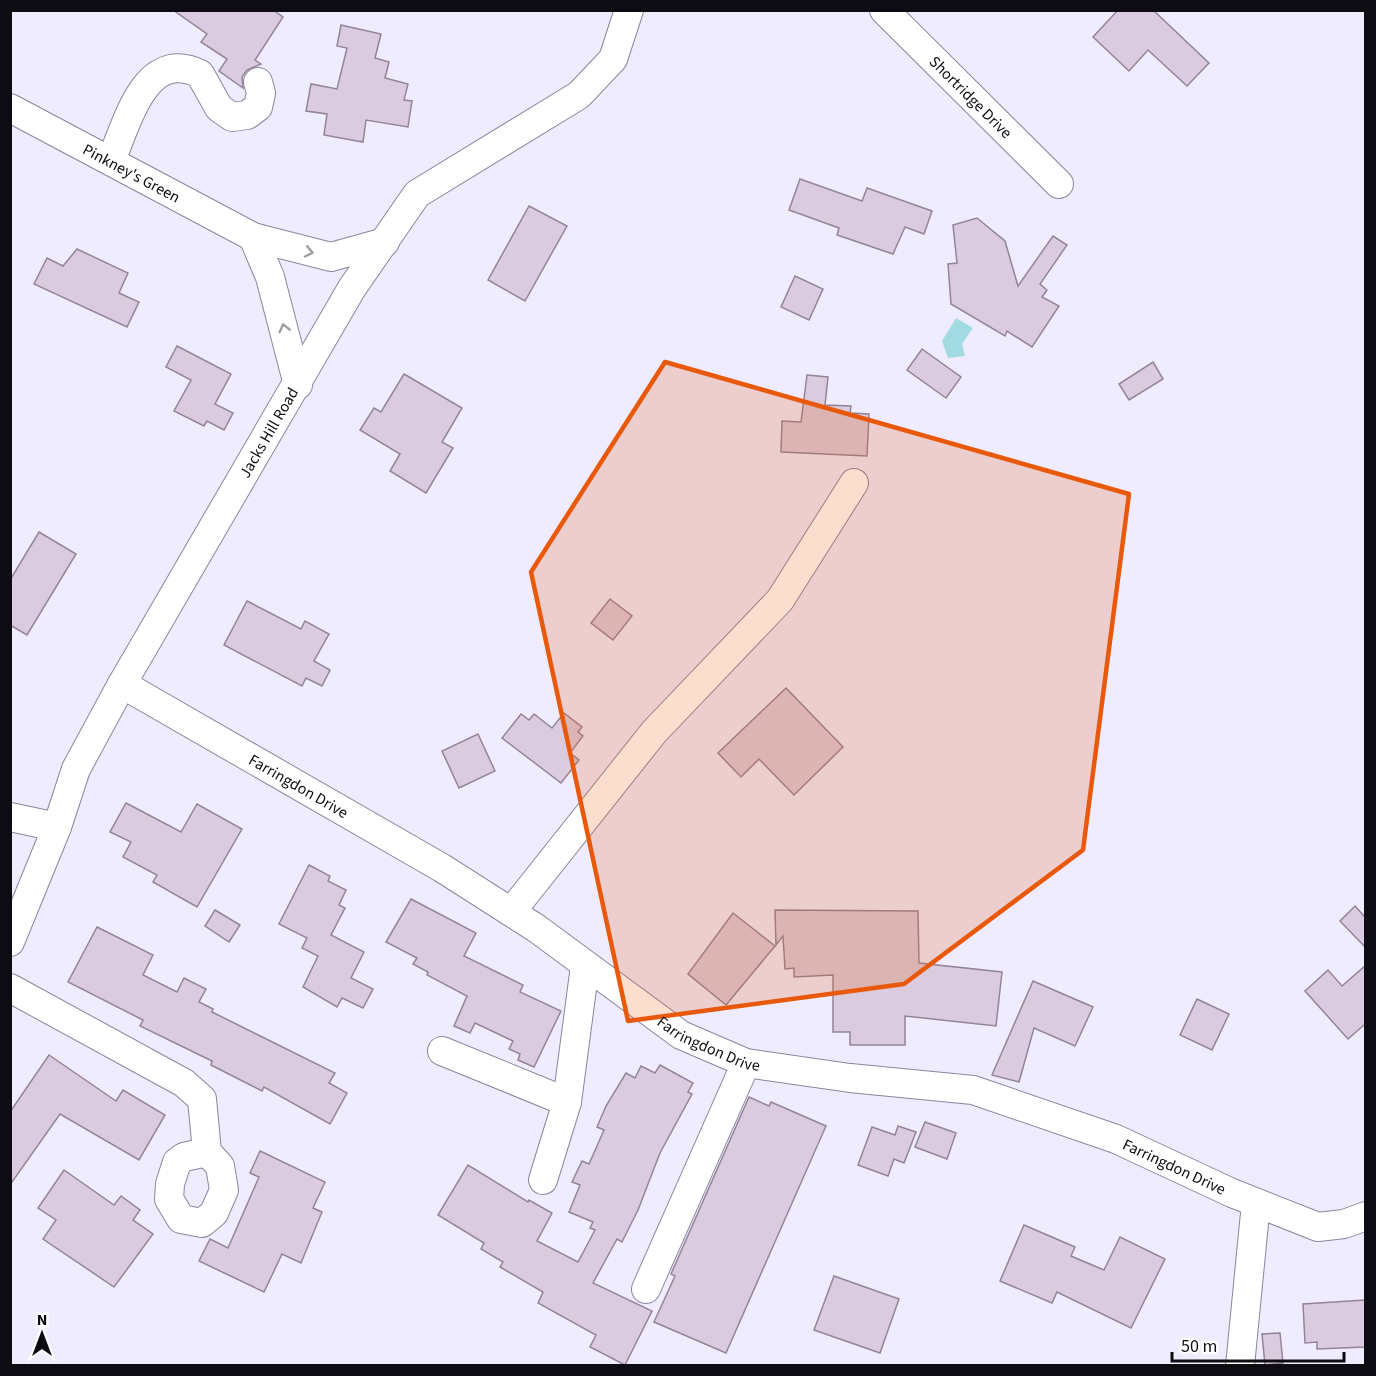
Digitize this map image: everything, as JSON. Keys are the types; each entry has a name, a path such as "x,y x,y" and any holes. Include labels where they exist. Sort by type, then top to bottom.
{"street":[{"name":"Jacks Hill Road","path":"10,942 57,827 76,769 122,684 298,385 352,288 417,194 579,95 613,59 629,10"},
{"name":"Shortridge Drive","path":"886,11 1059,184"},
{"path":"111,160 142,91 154,75 176,67 200,74 219,108 232,117 247,115 258,107 261,93 258,82"},
{"name":"Pinkney's Green","path":"10,108 253,237 331,257 385,242"},
{"path":"253,237 270,277 298,385"},
{"path":"511,912 654,732 780,600 854,483"},
{"name":"Farringdon Drive","path":"122,684 442,868 511,912 681,1035 746,1063 850,1078 973,1090 1116,1139 1256,1203 1318,1227 1344,1224 1365,1216"},
{"path":"10,818 57,827"},
{"path":"543,1180 567,1102 585,966"},
{"path":"10,988 184,1083 202,1099 207,1152"},
{"path":"442,1051 567,1102"},
{"path":"646,1289 746,1063"},
{"path":"1240,1365 1256,1203"}],"highlighted area":[{"path":"665,362 1129,494 1083,850 904,984 628,1021 531,572"}],"shaded area":[{"path":"956,318 973,328 962,344 965,356 948,358 942,341"}],"building":[{"path":"173,10 273,10 283,17 255,60 261,64 247,70 242,77 243,88 219,71 227,59 201,42 207,34"},
{"path":"1118,10 1153,10 1209,63 1187,86 1148,50 1129,71 1093,37"},
{"path":"341,25 381,34 375,58 389,62 385,78 408,84 404,100 412,101 408,127 366,120 363,142 324,135 327,114 306,111 311,84 337,89 347,48 337,46"},
{"path":"800,179 862,201 867,188 932,211 924,234 905,227 893,254 837,235 839,228 789,210"},
{"path":"529,206 567,226 525,301 488,280"},
{"path":"977,218 1005,241 1018,286 1053,236 1067,245 1040,284 1047,290 1042,297 1059,306 1032,347 1007,331 1005,336 951,304 948,264 957,263 953,225"},
{"path":"77,249 128,273 119,293 139,302 127,327 34,284 47,258 63,266"},
{"path":"795,276 823,289 809,320 781,307"},
{"path":"177,346 231,374 215,404 233,413 224,430 207,421 204,426 174,411 191,380 166,367"},
{"path":"922,349 961,377 946,398 907,370"},
{"path":"1153,362 1163,379 1129,400 1119,384"},
{"path":"404,374 462,408 442,442 453,448 426,493 390,471 400,454 360,430 374,408 381,412"},
{"path":"807,375 828,377 825,405 851,406 850,413 869,414 867,456 781,452 782,421 801,422"},
{"path":"39,532 76,554 27,635 10,625 10,580"},
{"path":"610,599 632,616 613,640 591,623"},
{"path":"247,601 301,629 305,621 329,634 314,661 330,670 322,686 306,678 302,686 224,645"},
{"path":"786,688 843,747 794,795 759,759 741,777 718,753"},
{"path":"564,713 582,727 578,732 583,736 570,753 579,760 561,783 502,738 521,714 529,720 534,714 552,728"},
{"path":"478,734 495,771 459,788 442,751"},
{"path":"126,803 181,832 197,804 242,829 197,907 153,882 157,875 123,857 131,842 110,832"},
{"path":"309,865 330,876 328,881 346,890 339,905 345,908 331,935 364,952 351,978 373,989 363,1008 342,998 337,1007 303,987 318,956 302,948 307,938 279,924"},
{"path":"411,899 476,933 464,956 523,985 520,992 561,1011 534,1067 518,1060 520,1054 509,1049 513,1041 475,1023 470,1033 454,1026 467,996 427,975 428,972 413,964 417,958 386,942"},
{"path":"1355,906 1365,917 1365,947 1340,921"},
{"path":"215,910 240,925 229,942 205,926"},
{"path":"775,910 918,911 919,963 1002,972 996,1026 905,1016 905,1045 850,1045 850,1032 833,1032 833,975 794,977 794,968 785,969 783,936 776,945"},
{"path":"733,913 775,946 726,1005 688,974"},
{"path":"97,927 153,955 143,975 177,992 184,978 206,989 199,1002 213,1009 212,1012 335,1073 329,1083 347,1093 330,1124 264,1087 262,1091 211,1065 212,1061 140,1026 143,1020 68,982"},
{"path":"1365,966 1365,1024 1348,1039 1305,991 1328,970 1342,986"},
{"path":"1033,981 1093,1007 1075,1046 1034,1028 1019,1082 992,1075"},
{"path":"1197,999 1229,1014 1212,1050 1180,1035"},
{"path":"49,1055 116,1101 123,1090 165,1115 139,1160 60,1114 10,1185 10,1112"},
{"path":"660,1065 693,1083 688,1092 692,1094 660,1153 638,1210 622,1242 617,1239 593,1283 652,1311 625,1365 590,1347 596,1335 538,1303 543,1292 500,1267 503,1262 481,1249 484,1243 438,1215 468,1165 528,1202 529,1200 552,1213 537,1241 578,1262 595,1230 590,1228 593,1222 569,1212 580,1185 572,1182 582,1161 589,1164 604,1130 597,1127 606,1106 626,1073 635,1078 641,1066 655,1073"},
{"path":"749,1097 769,1106 771,1102 826,1126 726,1353 654,1322 675,1276 671,1274"},
{"path":"925,1122 956,1133 947,1159 915,1147"},
{"path":"898,1126 916,1132 904,1163 894,1159 888,1176 858,1165 872,1127 895,1135"},
{"path":"260,1151 325,1182 313,1208 322,1212 301,1263 282,1254 264,1292 199,1261 210,1239 228,1248 259,1177 250,1173"},
{"path":"64,1170 114,1205 121,1196 140,1210 133,1220 153,1234 114,1287 43,1239 56,1220 38,1208"},
{"path":"1024,1225 1075,1247 1071,1256 1104,1270 1120,1237 1165,1259 1131,1328 1057,1292 1052,1303 1000,1281"},
{"path":"834,1276 899,1299 880,1353 814,1330"},
{"path":"1365,1300 1365,1347 1317,1349 1317,1342 1305,1343 1303,1304"},
{"path":"1280,1333 1283,1363 1265,1365 1262,1334"}]}
